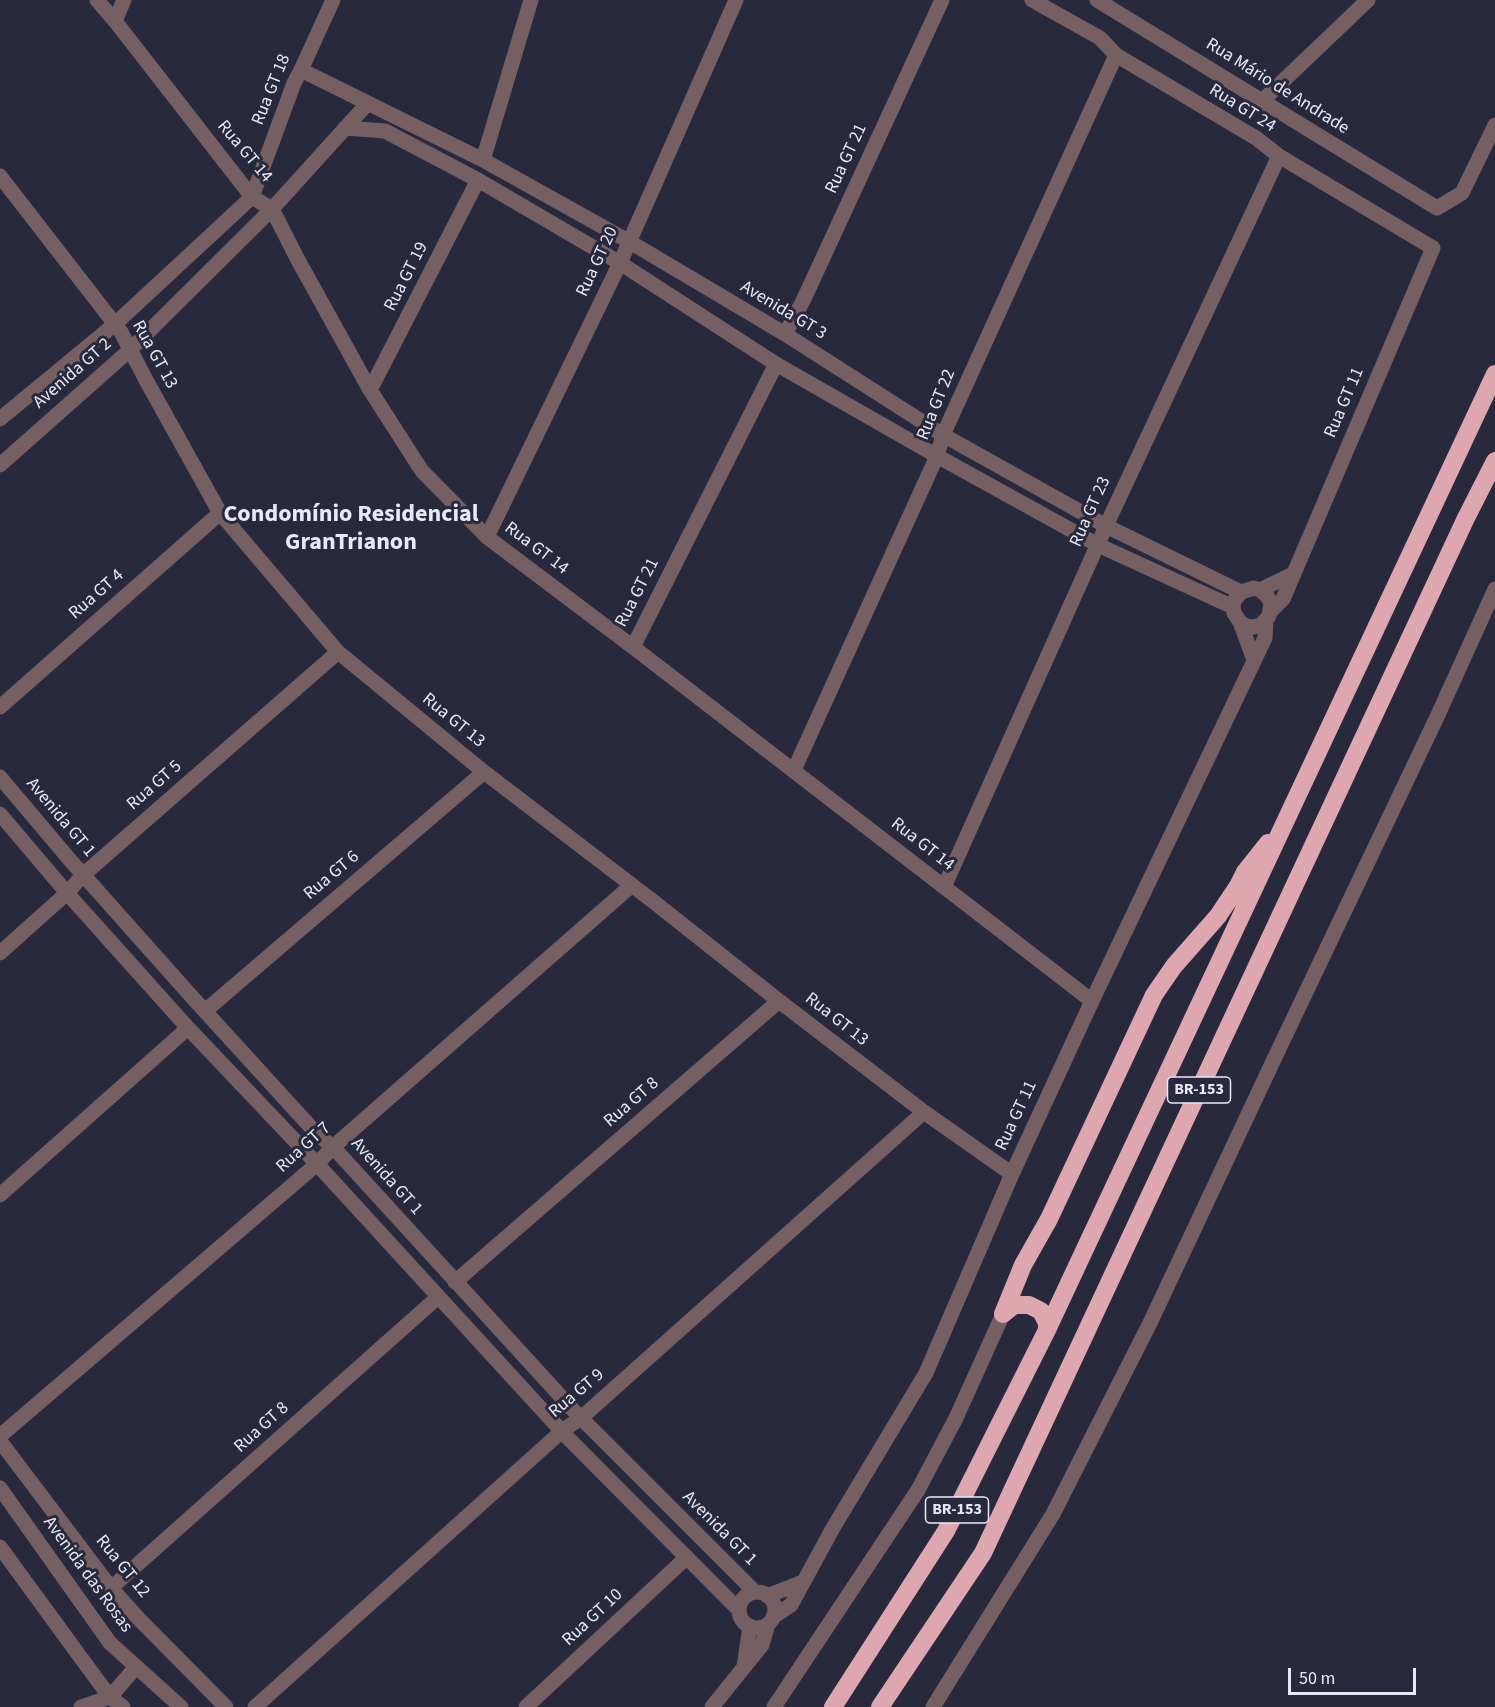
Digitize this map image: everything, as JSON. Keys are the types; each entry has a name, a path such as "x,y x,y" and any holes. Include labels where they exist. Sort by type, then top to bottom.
{"highway":[{"name":"BR-153","path":"832,1707 946,1532 1047,1330 1495,374"},
{"name":"BR-153","path":"880,1707 983,1552 1461,529 1495,461"},
{"path":"1003,1314 1023,1265 1049,1219 1154,995 1174,966 1218,916 1263,848 1281,831"},
{"path":"1003,1314 1014,1305 1029,1305 1041,1311 1047,1323 1047,1330"}],"street":[{"name":"Rua GT 14","path":"97,0 252,197 272,209 370,390 422,471 487,537 1092,1001"},
{"path":"115,21 124,0"},
{"name":"Rua GT 18","path":"252,197 294,82 333,0"},
{"path":"483,160 531,0"},
{"name":"Rua GT 20","path":"487,537 630,242 736,0"},
{"name":"Rua GT 21","path":"785,333 803,302 942,0"},
{"name":"Rua GT 24","path":"1032,0 1100,38 1116,55 1256,138 1279,156 1433,248"},
{"name":"Rua Mário de Andrade","path":"1097,0 1117,5 1262,101 1437,208 1462,194 1495,125"},
{"path":"1262,101 1368,0"},
{"name":"Rua GT 22","path":"794,771 937,456 943,435 1116,55"},
{"name":"Avenida GT 3","path":"301,70 483,160 630,242 785,333 943,435 1106,526 1241,592"},
{"name":"Avenida GT 2","path":"0,465 131,349 272,209 368,103"},
{"path":"345,128 385,131 478,180 620,263 776,364 937,456 1098,545 1233,607"},
{"name":"Rua GT 23","path":"944,887 1106,526 1279,156"},
{"name":"Rua GT 13","path":"0,176 115,324 131,349 220,513 338,652 484,772 924,1112 1012,1173"},
{"name":"Rua GT 19","path":"370,390 478,180"},
{"name":"Avenida GT 2","path":"0,419 115,324 252,197"},
{"name":"Rua GT 11","path":"711,1707 762,1645 770,1621 791,1605 833,1528 926,1373 1012,1173 1265,638 1268,616 1283,599 1433,248"},
{"name":"Rua GT 21","path":"633,647 776,364"},
{"name":"Rua GT 4","path":"0,707 220,513"},
{"path":"1260,591 1293,574"},
{"path":"1240,622 1246,626 1261,625 1268,616 1271,603 1267,596 1254,588 1241,592 1234,601 1234,613 1240,622 1254,660"},
{"path":"933,1707 1053,1514 1150,1323 1437,717 1495,589"},
{"name":"Rua GT 5","path":"0,953 68,893 83,875 338,652"},
{"name":"Rua GT 6","path":"205,1011 484,772"},
{"name":"Avenida GT 1","path":"0,777 83,875 205,1011 581,1418 761,1594"},
{"path":"0,814 188,1028 317,1164 562,1431 739,1610"},
{"name":"Rua GT 7","path":"0,1436 317,1164 632,885"},
{"name":"Rua GT 8","path":"455,1282 779,1000"},
{"path":"0,1195 188,1028"},
{"name":"Rua GT 9","path":"255,1707 562,1431 581,1418 924,1112"},
{"name":"Rua GT 8","path":"111,1588 438,1297"},
{"path":"774,1707 918,1490 956,1418 1003,1314"},
{"name":"Rua GT 12","path":"0,1441 111,1588 226,1707"},
{"name":"Avenida das Rosas","path":"0,1488 110,1642 181,1707"},
{"path":"0,1546 110,1696 123,1707"},
{"name":"Rua GT 10","path":"526,1707 687,1557"},
{"path":"761,1594 773,1602 775,1610 770,1621 759,1628 750,1626 741,1617 739,1610 744,1598 748,1594 761,1594 803,1582"},
{"path":"744,1666 750,1626"},
{"path":"81,1707 110,1696 136,1667"}],"district":[{"name":"Condomínio Residencial GranTrianon","path":"351,530"}]}
